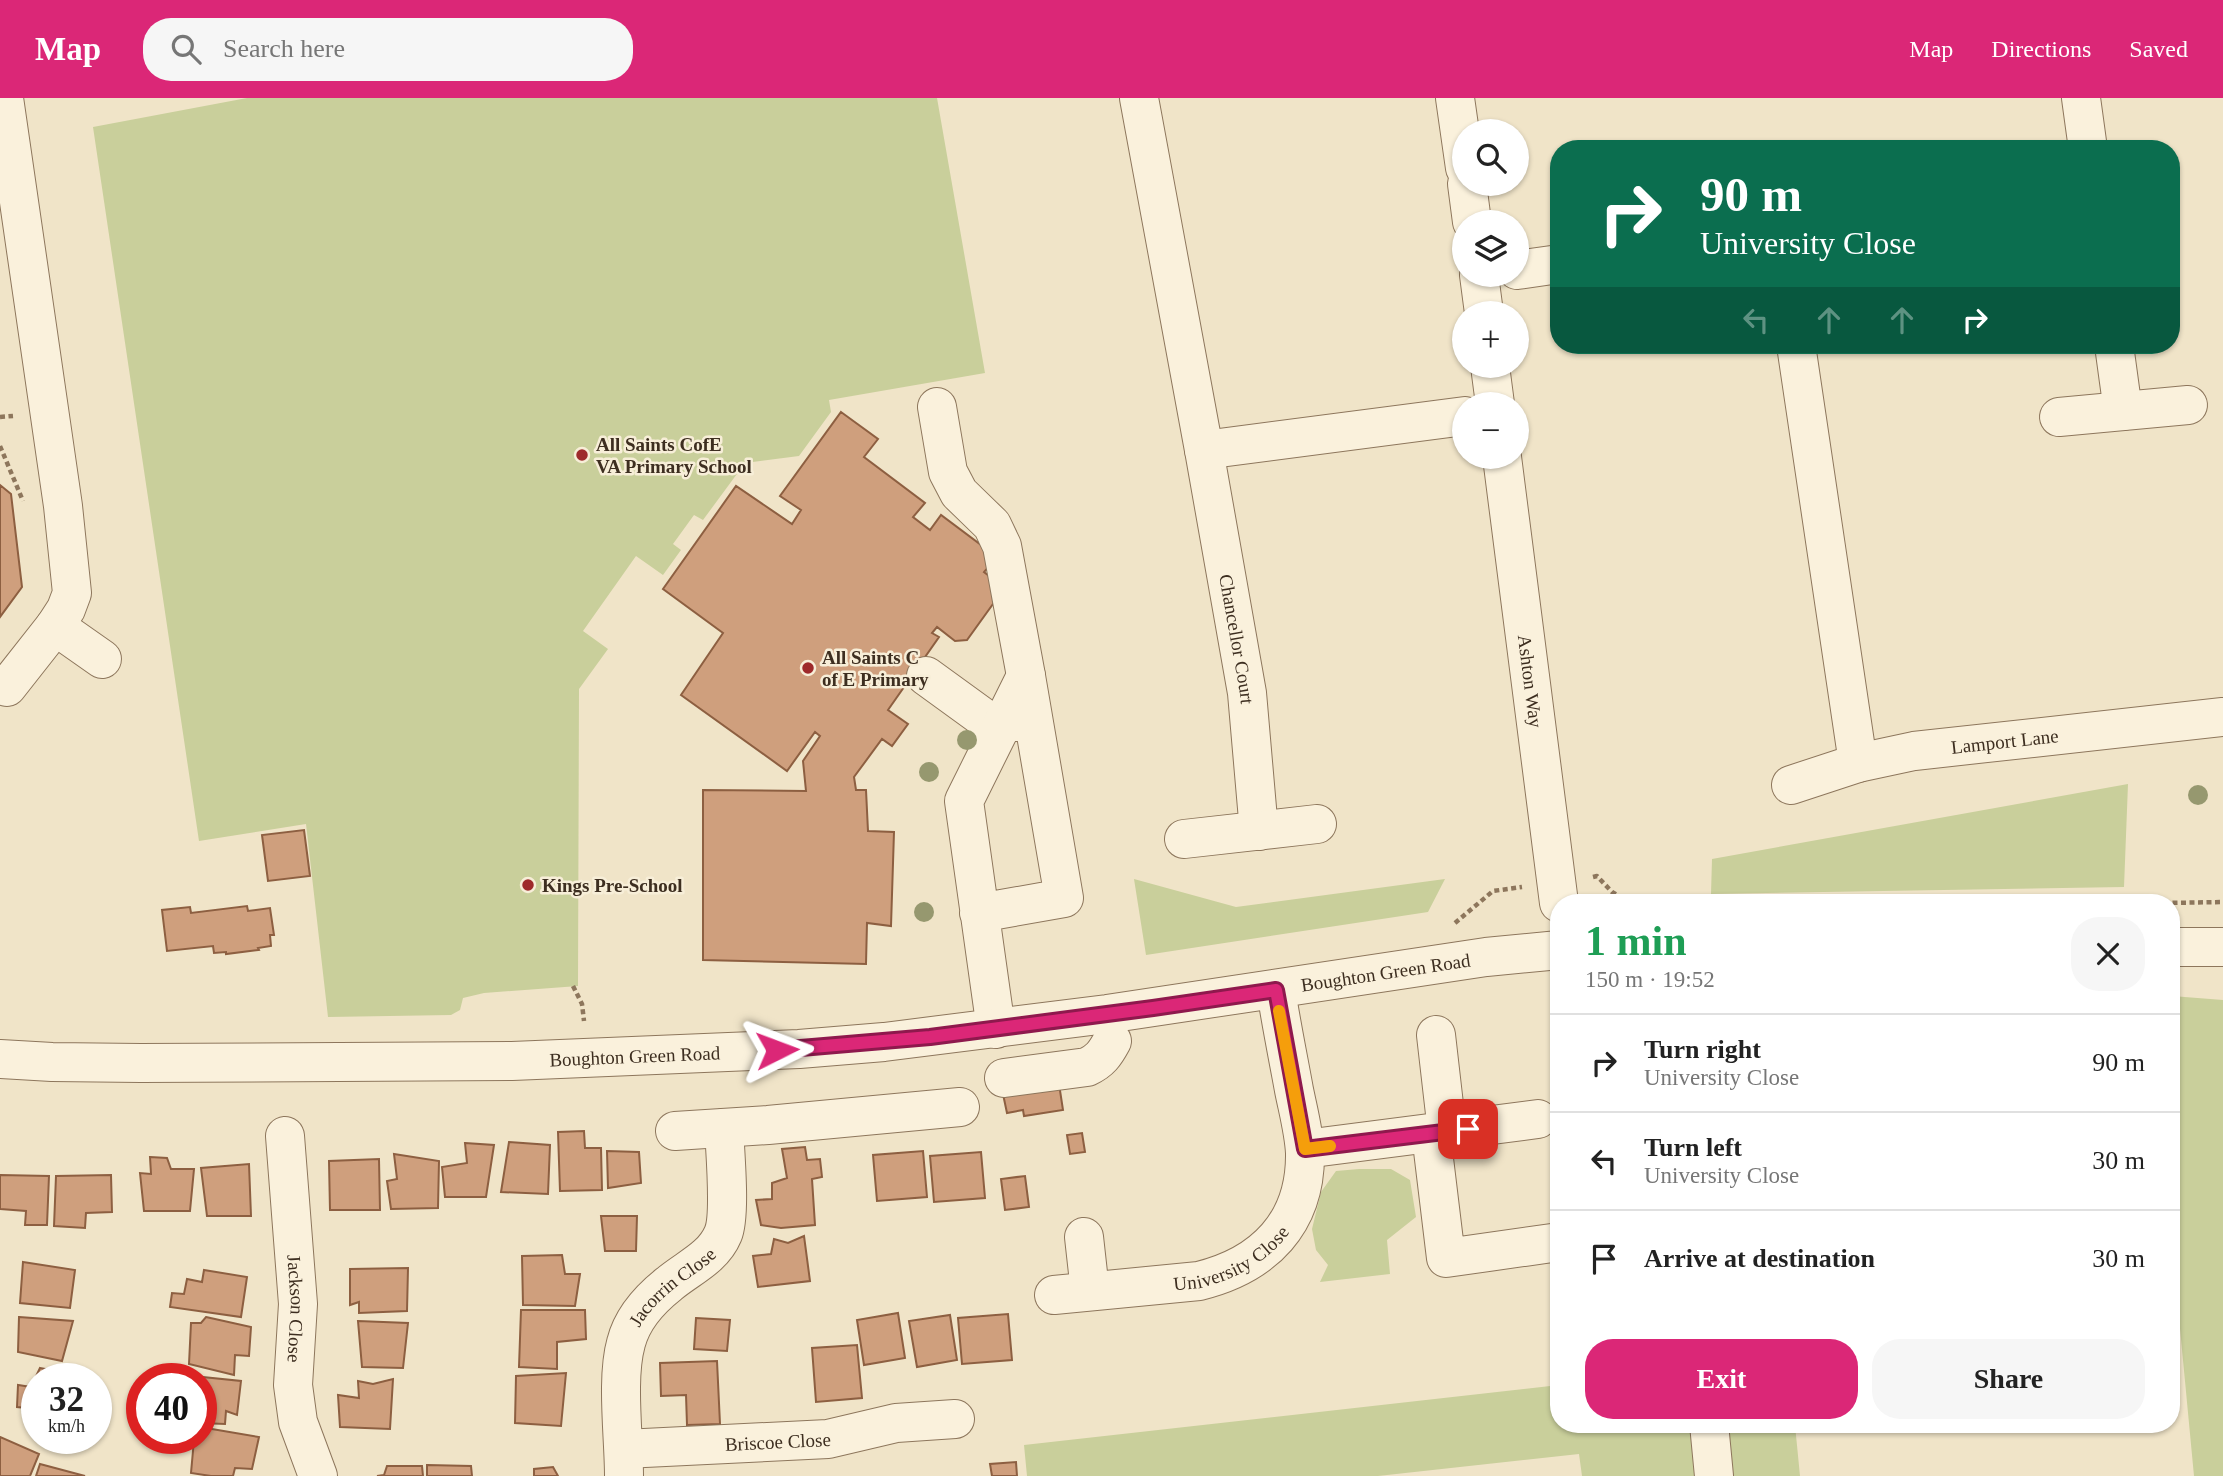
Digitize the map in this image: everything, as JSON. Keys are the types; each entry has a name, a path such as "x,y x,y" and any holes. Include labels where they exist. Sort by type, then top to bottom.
{"street":[{"name":"Chancellor Court","path":"1139,98 1247,693 1259,831"},
{"path":"1455,98 1458,119"},
{"path":"2081,98 2087,140"},
{"path":"3,114 62,506 72,593 55,626 7,687"},
{"path":"1529,268 1550,265"},
{"path":"1797,354 1858,763"},
{"path":"2115,354 2123,411"},
{"path":"2059,417 2188,405"},
{"path":"937,407 948,472 959,493 992,525 1002,546 1065,898 979,913"},
{"path":"1204,450 1452,418"},
{"name":"Ashton Way","path":"1504,469 1558,894"},
{"path":"55,626 103,659"},
{"path":"926,676 999,729"},
{"path":"996,1028 964,801 1026,676"},
{"name":"Lamport Lane","path":"1791,785 1858,763 1914,751 2223,717"},
{"path":"999,729 1009,722 1019,720 1029,725 1037,739"},
{"path":"1184,839 1317,824"},
{"path":"2180,947 2223,947"},
{"name":"Boughton Green Road","path":"0,1059 128,1063 512,1061 799,1049 996,1028 1112,1044 1276,990 1486,957 1550,951"},
{"name":"University Close","path":"1084,1237 1072,1293 1199,1281 1229,1272 1259,1255 1275,1241 1297,1203 1303,1183 1305,1149 1276,990"},
{"path":"1436,1035 1449,1131 1446,1258 1550,1243"},
{"path":"1004,1078 1087,1067 1098,1062 1112,1044"},
{"path":"675,1131 960,1107"},
{"path":"1305,1149 1538,1119"},
{"name":"Jacorrin Close","path":"624,1463 621,1377 625,1344 633,1325 646,1306 670,1283 702,1261 716,1247 724,1232 727,1215 724,1128"},
{"name":"Jackson Close","path":"285,1136 298,1304 293,1385 298,1422 318,1476"},
{"name":"Briscoe Close","path":"624,1463 828,1440 896,1423 955,1419"},
{"path":"1710,1433 1714,1476"}],"path":[{"path":"1597,876 1615,894"},
{"path":"2180,903 2223,902"},
{"path":"573,986 582,1004 585,1031"}],"green space":[{"name":"All Saints CofE VA Primary School","path":"247,98 937,98 985,373 829,400 831,412 799,456 745,463 703,520 694,515 673,544 681,550 663,575 636,556 583,631 608,649 579,689 578,986 484,993 463,998 460,1010 451,1015 328,1017 306,824 199,841 93,127"},
{"path":"2128,784 2124,887 1711,894 1712,859"},
{"path":"1134,879 1236,907 1445,879 1428,912 1146,955"},
{"path":"2180,997 2223,1000 2223,1476 2194,1476 2180,1328"},
{"path":"1391,1169 1410,1180 1416,1217 1387,1240 1390,1274 1320,1282 1328,1265 1316,1250 1312,1229 1321,1192 1336,1171"},
{"path":"1550,1386 1550,1433 1796,1433 1800,1476 1582,1476 1579,1454 1378,1476 1027,1476 1024,1445"}],"building":[{"name":"All Saints C of E Primary","path":"841,412 878,439 864,457 925,503 913,517 930,530 941,515 997,557 984,572 997,582 998,597 967,640 955,641 937,627 932,633 939,637 888,710 908,724 892,746 882,739 854,777 856,790 866,790 868,831 894,832 891,926 867,923 866,964 703,960 703,790 806,791 803,761 820,736 815,732 787,771 681,695 723,633 663,589 736,486 792,524 801,510 780,496"},
{"path":"0,485 11,494 22,587 0,617"},
{"path":"304,830 310,876 268,881 262,835"},
{"path":"247,906 248,911 270,908 274,935 270,935 271,946 226,954 214,953 213,946 167,951 162,910 190,907 191,913"},
{"path":"1059,1084 1063,1110 1024,1116 1023,1110 1007,1113 1003,1094"},
{"path":"584,1131 585,1148 601,1148 602,1190 560,1191 558,1132"},
{"path":"1082,1133 1085,1152 1070,1154 1067,1135"},
{"path":"509,1142 550,1145 548,1194 501,1192"},
{"path":"465,1143 494,1145 486,1197 445,1197 442,1167 467,1163"},
{"path":"805,1147 807,1160 820,1159 822,1177 812,1179 815,1225 781,1228 761,1225 756,1200 772,1199 772,1183 787,1178 782,1149"},
{"path":"607,1151 639,1152 641,1183 608,1188"},
{"path":"923,1151 927,1197 877,1201 873,1155"},
{"path":"981,1152 985,1198 934,1202 930,1156"},
{"path":"394,1154 439,1161 438,1208 391,1209 387,1181 397,1179"},
{"path":"150,1157 167,1158 171,1169 194,1169 190,1211 144,1211 140,1173 151,1174"},
{"path":"379,1159 380,1210 330,1210 329,1161"},
{"path":"249,1164 251,1216 207,1216 201,1168"},
{"path":"0,1175 49,1176 47,1225 25,1225 26,1211 0,1209"},
{"path":"111,1175 112,1212 86,1213 85,1228 54,1226 56,1176"},
{"path":"1025,1176 1029,1207 1005,1210 1001,1179"},
{"path":"601,1216 637,1216 636,1251 605,1251"},
{"path":"804,1236 810,1281 758,1287 753,1256 771,1254 774,1239 788,1243"},
{"path":"562,1255 565,1274 580,1274 575,1306 523,1305 522,1256"},
{"path":"23,1262 75,1270 70,1308 20,1303"},
{"path":"408,1268 407,1311 359,1313 359,1302 350,1305 350,1269"},
{"path":"204,1270 247,1277 241,1317 170,1307 172,1293 184,1294 187,1279 202,1282"},
{"path":"521,1310 585,1310 586,1339 557,1342 557,1369 519,1367"},
{"path":"898,1313 905,1358 864,1365 857,1320"},
{"path":"1008,1314 1012,1360 962,1364 958,1318"},
{"path":"950,1315 957,1360 917,1367 909,1321"},
{"path":"19,1317 73,1321 62,1361 18,1352"},
{"path":"206,1317 251,1327 249,1356 235,1355 234,1375 217,1371 217,1363 189,1363 191,1323 201,1323"},
{"path":"696,1318 730,1320 727,1351 694,1349"},
{"path":"358,1321 408,1323 403,1368 362,1367"},
{"path":"857,1345 862,1398 816,1402 812,1348"},
{"path":"717,1361 720,1424 687,1425 686,1395 661,1396 660,1363"},
{"path":"566,1373 561,1426 515,1423 516,1376"},
{"path":"217,1378 241,1381 237,1415 226,1411 225,1424 217,1424"},
{"path":"393,1379 390,1429 340,1427 338,1395 359,1398 358,1381 373,1384"},
{"path":"18,1385 21,1385 21,1407 17,1407"},
{"path":"217,1430 259,1437 252,1469 235,1468 233,1476 191,1473 193,1454 217,1454"},
{"path":"0,1437 21,1446 21,1454 39,1454 30,1476 0,1476"},
{"path":"1016,1462 1017,1476 992,1476 990,1464"},
{"path":"40,1464 85,1476 36,1476"},
{"path":"427,1465 471,1466 472,1476 427,1476"},
{"path":"387,1466 422,1466 423,1476 377,1476 384,1475"},
{"path":"553,1467 558,1476 534,1476 534,1469"}],"slow traffic":[{"path":"1279,1011 1305,1149 1330,1146"}],"place":[{"name":"All Saints CofE VA Primary School","path":"582,455"},
{"name":"All Saints C of E Primary","path":"808,668"},
{"name":"Kings Pre-School","path":"528,885"}],"route":[{"path":"777,1050 930,1037 1276,990 1305,1149 1468,1129"}]}
